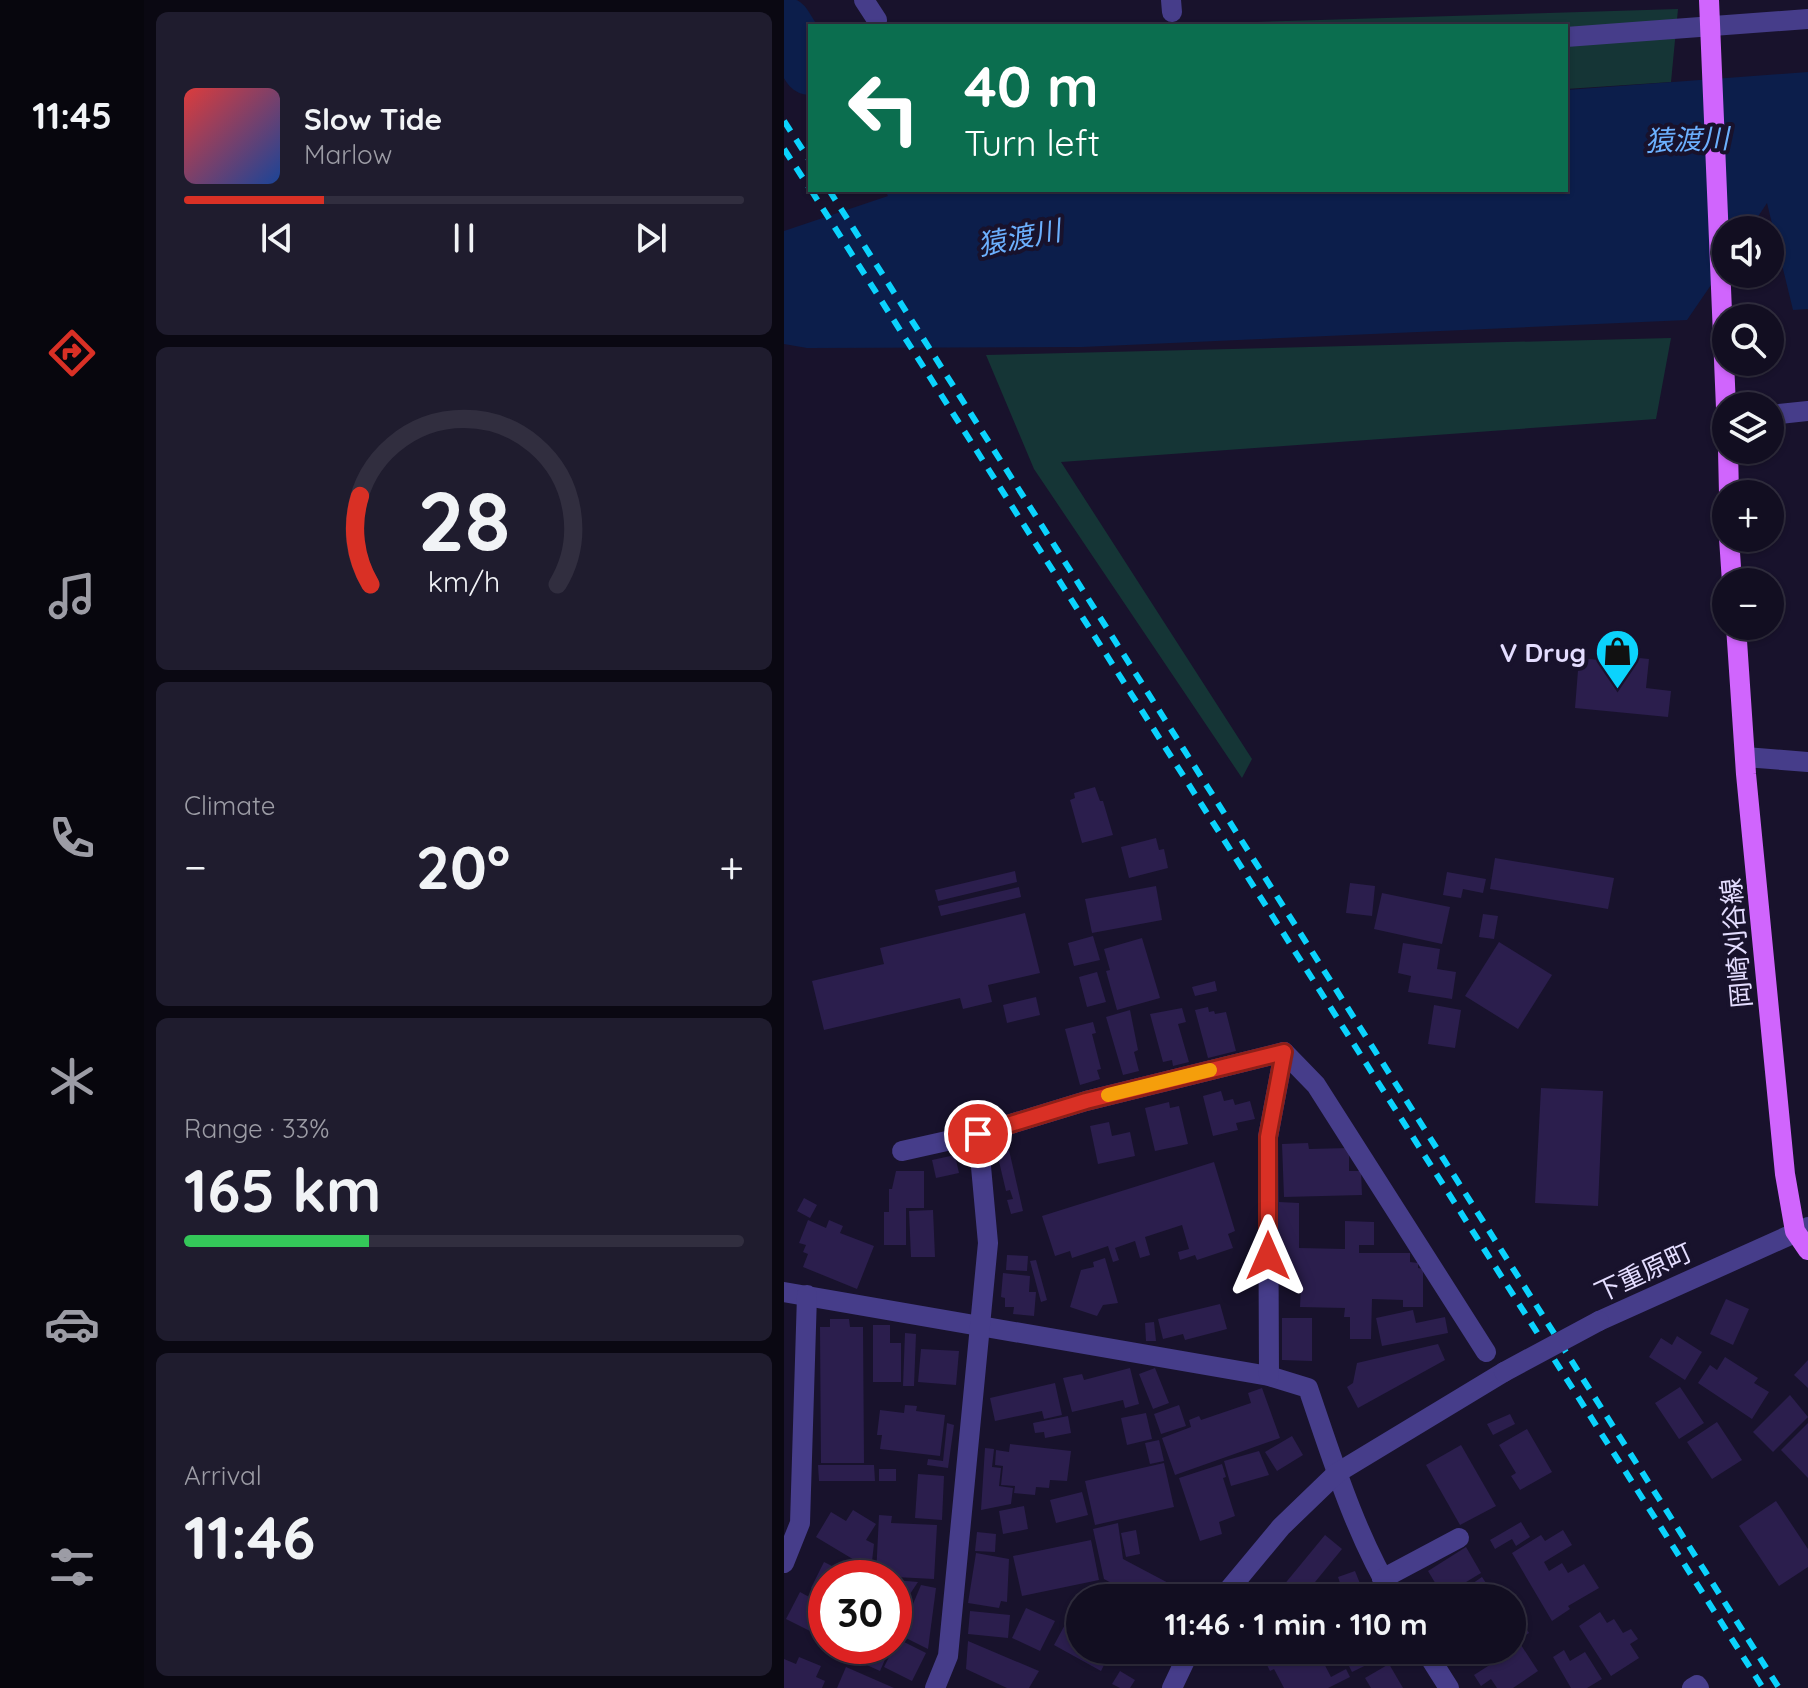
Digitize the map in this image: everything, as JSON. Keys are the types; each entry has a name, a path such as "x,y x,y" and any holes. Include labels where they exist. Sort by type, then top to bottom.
{"main road":[{"path":"1709,0 1725,392"},
{"name":"岡崎刈谷線","path":"1737,640 1745,757 1785,1174 1808,1250"}],"street":[{"path":"864,0 877,20"},
{"path":"1568,37 1808,19"},
{"path":"1784,414 1808,411"},
{"path":"1745,757 1808,762"},
{"path":"902,1151 978,1134 1086,1101 1284,1052"},
{"path":"1284,1052 1316,1085 1486,1352"},
{"path":"1269,1376 1268,1137 1284,1052"},
{"path":"935,1688 948,1656 988,1243 978,1134"},
{"name":"下重原町","path":"1234,1584 1281,1527 1337,1473 1504,1372 1599,1321 1802,1229"},
{"path":"784,1292 1269,1376 1308,1388 1337,1473 1385,1584"},
{"path":"784,1563 800,1523 807,1295"},
{"path":"1382,1579 1459,1538"},
{"path":"1172,1688 1183,1664"},
{"path":"1434,1664 1449,1688"},
{"path":"1692,1688 1697,1685 1699,1688"}],"green space":[{"path":"1678,9 1671,82 1568,89 1568,24 1192,24"},
{"path":"1671,338 1656,419 1061,462 1252,759 1242,778 1034,469 986,355"}],"water":[{"name":"猿渡川","path":"1808,72 1808,309 1793,310 1784,273 1784,216 1770,216 1767,203 1758,216 1712,216 1712,283 1687,320 1082,347 807,348 784,344 784,231 888,196 886,192 1568,192 1568,90"}],"building":[{"path":"1619,656 1649,659 1646,688 1671,691 1668,717 1575,708 1579,658 1619,662"},
{"path":"1095,787 1100,801 1103,801 1113,835 1082,843 1070,800 1075,798 1074,793"},
{"path":"1156,838 1159,850 1164,849 1168,868 1129,878 1121,847"},
{"path":"1495,858 1614,878 1608,909 1490,889"},
{"path":"1015,871 1017,882 938,901 935,890"},
{"path":"1447,872 1486,879 1483,893 1463,889 1461,898 1443,895"},
{"path":"1350,883 1375,886 1372,916 1346,913"},
{"path":"1156,886 1162,920 1092,933 1085,899"},
{"path":"1019,887 1021,897 941,916 938,906"},
{"path":"1382,893 1450,907 1442,944 1374,929"},
{"path":"1025,913 1040,973 988,985 992,1002 963,1009 960,998 824,1030 812,981 884,964 880,948"},
{"path":"1483,914 1498,916 1494,939 1479,937"},
{"path":"1093,936 1100,960 1074,966 1068,943"},
{"path":"1142,938 1160,998 1117,1010 1106,971 1110,970 1104,949"},
{"path":"1499,942 1552,975 1518,1029 1465,996"},
{"path":"1403,943 1440,949 1437,969 1456,972 1452,999 1408,992 1411,976 1398,973"},
{"path":"1097,972 1106,1002 1087,1007 1079,977"},
{"path":"1215,981 1217,991 1195,996 1192,987"},
{"path":"1036,997 1040,1015 1007,1023 1003,1005"},
{"path":"1434,1005 1461,1010 1455,1048 1428,1044"},
{"path":"1208,1007 1209,1012 1214,1011 1215,1014 1226,1012 1236,1051 1208,1058 1195,1010"},
{"path":"1182,1008 1186,1022 1178,1024 1189,1062 1173,1066 1172,1060 1163,1062 1150,1014"},
{"path":"1130,1010 1139,1071 1123,1075 1106,1017"},
{"path":"1093,1022 1096,1033 1092,1034 1101,1069 1097,1070 1100,1079 1080,1085 1065,1029"},
{"path":"1541,1088 1603,1091 1598,1206 1535,1203"},
{"path":"1221,1091 1224,1101 1233,1099 1235,1105 1250,1101 1255,1119 1236,1123 1238,1130 1213,1136 1203,1096"},
{"path":"1169,1102 1170,1108 1179,1106 1188,1144 1155,1151 1145,1108"},
{"path":"1109,1122 1112,1136 1130,1132 1135,1156 1098,1164 1090,1126"},
{"path":"1308,1143 1309,1149 1349,1148 1349,1171 1361,1171 1362,1195 1284,1197 1282,1144"},
{"path":"1009,1150 1023,1211 1011,1214 1007,1200 1013,1199 1010,1190 1006,1191 997,1153"},
{"path":"955,1155 959,1173 936,1178 932,1160"},
{"path":"1214,1162 1235,1231 1228,1234 1233,1248 1197,1260 1195,1255 1180,1260 1178,1252 1189,1249 1182,1225 1145,1237 1150,1255 1140,1258 1135,1241 1115,1248 1119,1260 1113,1262 1108,1246 1072,1258 1070,1251 1055,1256 1042,1216"},
{"path":"896,1171 924,1171 924,1208 906,1208 906,1245 884,1245 884,1212 889,1212 889,1189 892,1189"},
{"path":"804,1198 817,1205 810,1218 797,1211"},
{"path":"1279,1202 1299,1203 1299,1248 1345,1249 1345,1221 1374,1222 1374,1245 1359,1245 1359,1253 1410,1253 1410,1262 1418,1263 1418,1268 1423,1269 1423,1307 1403,1307 1403,1300 1372,1299 1371,1339 1350,1339 1350,1317 1344,1317 1345,1308 1300,1307 1301,1286 1279,1285"},
{"path":"933,1210 935,1257 911,1257 909,1211"},
{"path":"808,1220 826,1228 829,1220 843,1226 840,1233 874,1246 857,1289 803,1267 808,1254 803,1252 806,1245 799,1243"},
{"path":"1007,1255 1028,1256 1027,1271 1006,1270"},
{"path":"1105,1258 1118,1303 1103,1305 1097,1316 1070,1307 1081,1270 1094,1267 1093,1262"},
{"path":"1036,1260 1047,1300 1041,1302 1030,1261"},
{"path":"1003,1273 1030,1276 1029,1292 1036,1292 1034,1316 1013,1314 1014,1307 1005,1307 1005,1298 1001,1297"},
{"path":"1726,1299 1749,1309 1733,1345 1710,1334"},
{"path":"1220,1304 1227,1329 1185,1340 1183,1334 1163,1339 1158,1319"},
{"path":"1413,1310 1416,1323 1445,1317 1448,1333 1382,1346 1376,1318"},
{"path":"1282,1318 1312,1318 1312,1361 1282,1360"},
{"path":"830,1319 849,1319 850,1327 863,1327 864,1463 821,1463 820,1327 830,1327"},
{"path":"1154,1322 1156,1341 1146,1341 1145,1323"},
{"path":"873,1325 890,1325 890,1343 901,1343 901,1382 873,1382"},
{"path":"905,1333 916,1334 914,1386 903,1386"},
{"path":"1677,1336 1702,1352 1685,1380 1649,1357 1661,1338 1672,1345"},
{"path":"1438,1344 1445,1360 1358,1408 1347,1387 1353,1383 1357,1363"},
{"path":"921,1349 959,1351 956,1385 918,1382"},
{"path":"1725,1357 1758,1378 1754,1383 1769,1392 1752,1419 1698,1383 1710,1365 1717,1370"},
{"path":"1808,1360 1808,1388 1794,1375"},
{"path":"1130,1368 1139,1404 1125,1408 1123,1400 1072,1412 1063,1378 1082,1374 1084,1380"},
{"path":"1155,1368 1169,1403 1153,1409 1139,1374"},
{"path":"1055,1383 1062,1415 1044,1419 1042,1411 995,1421 990,1398"},
{"path":"1680,1387 1704,1423 1679,1439 1655,1403"},
{"path":"1262,1388 1280,1438 1175,1475 1162,1438 1191,1427 1189,1420 1199,1416 1201,1420 1251,1403 1248,1393"},
{"path":"1790,1395 1808,1417 1773,1452 1753,1432"},
{"path":"905,1405 917,1406 916,1411 945,1415 940,1456 880,1449 882,1435 877,1435 880,1410 904,1413"},
{"path":"1179,1405 1186,1426 1161,1434 1154,1414"},
{"path":"1146,1413 1152,1439 1127,1445 1121,1418"},
{"path":"1510,1414 1515,1424 1493,1435 1487,1424"},
{"path":"1068,1416 1071,1433 1045,1438 1044,1432 1035,1433 1033,1423"},
{"path":"1717,1422 1742,1460 1712,1479 1687,1442"},
{"path":"947,1423 954,1425 948,1468 927,1465 928,1459 943,1461"},
{"path":"1808,1423 1808,1478 1781,1450"},
{"path":"1527,1429 1552,1472 1520,1490 1511,1476 1516,1473 1499,1445"},
{"path":"1292,1436 1303,1455 1277,1471 1265,1452"},
{"path":"1159,1440 1164,1461 1150,1464 1145,1443"},
{"path":"1010,1444 1071,1451 1067,1481 1050,1480 1049,1488 1036,1487 1035,1495 1014,1493 1015,1486 1001,1485 1003,1466 995,1465 996,1450 1009,1452"},
{"path":"1461,1445 1496,1506 1460,1525 1426,1465"},
{"path":"985,1448 994,1449 992,1467 1001,1468 999,1486 1013,1488 1011,1504 981,1510"},
{"path":"1259,1451 1269,1475 1231,1486 1224,1461"},
{"path":"1164,1463 1174,1507 1095,1525 1085,1481"},
{"path":"1222,1464 1226,1477 1223,1478 1235,1516 1219,1522 1222,1534 1200,1541 1179,1478"},
{"path":"818,1465 874,1465 875,1481 819,1481"},
{"path":"879,1469 896,1469 896,1481 879,1481"},
{"path":"918,1474 944,1476 942,1520 915,1518"},
{"path":"1082,1492 1088,1515 1056,1523 1050,1500"},
{"path":"1776,1501 1808,1549 1808,1567 1779,1586 1739,1526"},
{"path":"1024,1506 1028,1529 1003,1534 999,1511"},
{"path":"853,1510 876,1524 866,1540 874,1544 872,1560 854,1560 816,1537 831,1512 846,1521"},
{"path":"879,1515 892,1516 891,1523 937,1525 934,1579 912,1578 912,1560 877,1560"},
{"path":"1521,1522 1530,1537 1516,1546 1512,1539 1495,1549 1490,1540"},
{"path":"1118,1523 1123,1559 1170,1584 1113,1584 1104,1579 1093,1529"},
{"path":"1136,1530 1140,1554 1126,1557 1121,1533"},
{"path":"1563,1530 1572,1545 1544,1562 1549,1571 1562,1563 1568,1573 1584,1564 1599,1588 1568,1606 1570,1609 1552,1621 1512,1553 1541,1535 1545,1541"},
{"path":"977,1532 996,1534 995,1552 975,1551"},
{"path":"1325,1535 1342,1549 1313,1584 1285,1584"},
{"path":"1091,1540 1099,1580 1066,1584 1066,1587 1022,1596 1013,1556"},
{"path":"1466,1547 1481,1573 1463,1584 1436,1584 1428,1571"},
{"path":"976,1553 1009,1559 1007,1602 1001,1601 999,1608 968,1603"},
{"path":"1355,1571 1360,1584 1340,1584 1338,1577"},
{"path":"1482,1577 1487,1584 1472,1584"},
{"path":"921,1585 936,1588 928,1649 912,1641 912,1606"},
{"path":"800,1592 808,1596 808,1630 786,1619"},
{"path":"1026,1608 1055,1621 1040,1651 1012,1638"},
{"path":"970,1611 1010,1615 1008,1638 968,1634"},
{"path":"1600,1612 1607,1623 1614,1619 1623,1633 1631,1629 1638,1639 1630,1644 1639,1658 1611,1676 1579,1626"},
{"path":"1066,1623 1066,1652 1054,1645"},
{"path":"968,1641 1039,1671 1029,1688 1007,1688 966,1669"},
{"path":"912,1646 926,1653 912,1681 884,1667 886,1664 912,1664"},
{"path":"1564,1650 1570,1661 1585,1652 1602,1679 1587,1688 1571,1688 1553,1657"},
{"path":"1526,1653 1538,1671 1513,1688 1497,1688 1491,1679 1481,1686 1474,1675 1491,1664 1526,1664"},
{"path":"799,1657 808,1661 808,1664 821,1666 816,1677 825,1681 822,1688 784,1688 784,1659 796,1664"},
{"path":"865,1664 883,1664 880,1671"},
{"path":"1088,1664 1104,1664 1101,1671"},
{"path":"1266,1664 1324,1664 1331,1677 1346,1669 1350,1677 1328,1688 1284,1688 1274,1669 1270,1671"},
{"path":"1348,1664 1368,1664 1352,1672"},
{"path":"1389,1664 1403,1688 1371,1688 1365,1678"},
{"path":"846,1667 894,1688 837,1688"},
{"path":"1120,1671 1135,1680 1130,1688 1112,1684"}],"waterway":[{"path":"784,25 808,64"}],"railway":[{"path":"784,121 808,158"},
{"path":"784,149 808,186"},
{"path":"812,192 1763,1688"},
{"path":"830,192 1779,1688"}],"slow traffic":[{"path":"1108,1095 1210,1070"}],"place":[{"name":"V Drug","path":"1617,691"}],"route":[{"path":"978,1134 1086,1101 1284,1052 1268,1137 1268,1256"}]}
